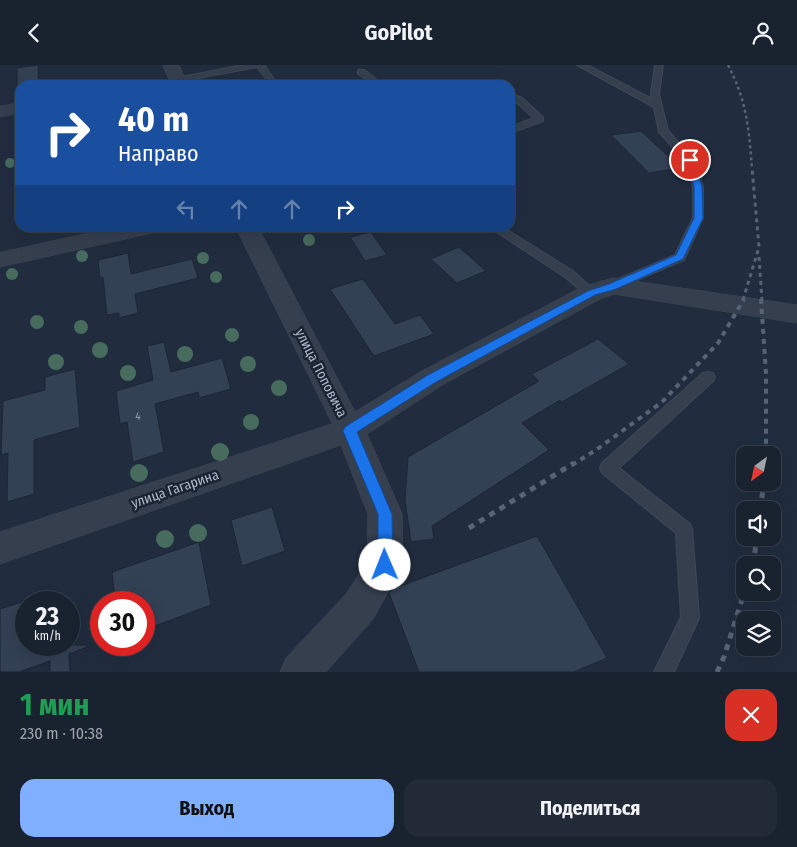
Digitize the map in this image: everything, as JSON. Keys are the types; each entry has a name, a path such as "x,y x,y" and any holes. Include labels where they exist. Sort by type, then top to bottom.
{"street":[{"path":"0,111 15,109"},
{"path":"0,259 125,232"},
{"name":"улица Поповича","path":"250,232 350,431 385,514 385,565 360,606 300,672"},
{"path":"602,290 797,314"},
{"name":"улица Гагарина","path":"0,548 350,431 432,379 602,290"}],"lane":[{"path":"175,80 255,65"},
{"path":"260,65 269,80"},
{"path":"581,65 658,106"},
{"path":"502,232 569,274 602,290 680,257 698,218 698,187 690,160 664,132 655,94 659,65"},
{"path":"361,73 372,80"},
{"path":"515,98 540,119 515,128"},
{"path":"664,672 690,618 684,529 608,468 708,377"}],"building":[{"path":"38,65 39,80 17,80 17,68"},
{"path":"641,131 681,168 649,173 611,135"},
{"path":"371,232 387,255 365,261 350,237"},
{"path":"459,247 486,271 457,283 431,259"},
{"path":"128,253 131,274 192,259 198,278 135,294 138,313 119,318 119,313 107,315 103,277 100,278 98,260"},
{"path":"363,279 395,324 420,315 434,334 374,356 330,289"},
{"path":"598,339 629,364 562,402 560,400 522,423 549,450 432,526 434,539 411,542 405,501 408,457 539,381 532,374"},
{"path":"164,342 171,372 222,358 231,389 199,398 198,392 155,404 164,452 133,462 127,422 120,424 116,391 153,380 147,346"},
{"path":"75,369 80,427 34,440 34,494 7,502 8,453 1,455 3,401 45,390 45,377"},
{"path":"272,507 285,551 242,566 231,520"},
{"path":"537,536 607,658 574,672 419,672 389,593 392,589"},
{"path":"199,542 211,605 155,626 155,591 114,591 112,572"},
{"path":"15,604 15,656 69,656 70,672 50,672 50,661 19,672 0,672 0,609"},
{"path":"80,645 86,645 87,647 80,650"}],"railway":[{"path":"728,65 743,103 748,128 752,169"},
{"path":"743,300 759,247 752,168"},
{"path":"759,257 762,300"},
{"path":"572,465 662,402 718,343 744,299"},
{"path":"761,299 766,374 766,446"},
{"path":"469,528 574,463"},
{"path":"761,501 763,491"},
{"path":"754,556 756,546"},
{"path":"717,672 724,657 742,601"}],"route":[{"path":"385,565 385,514 350,431 432,379 591,293 613,286 680,257 698,218 698,187 690,160"}]}
